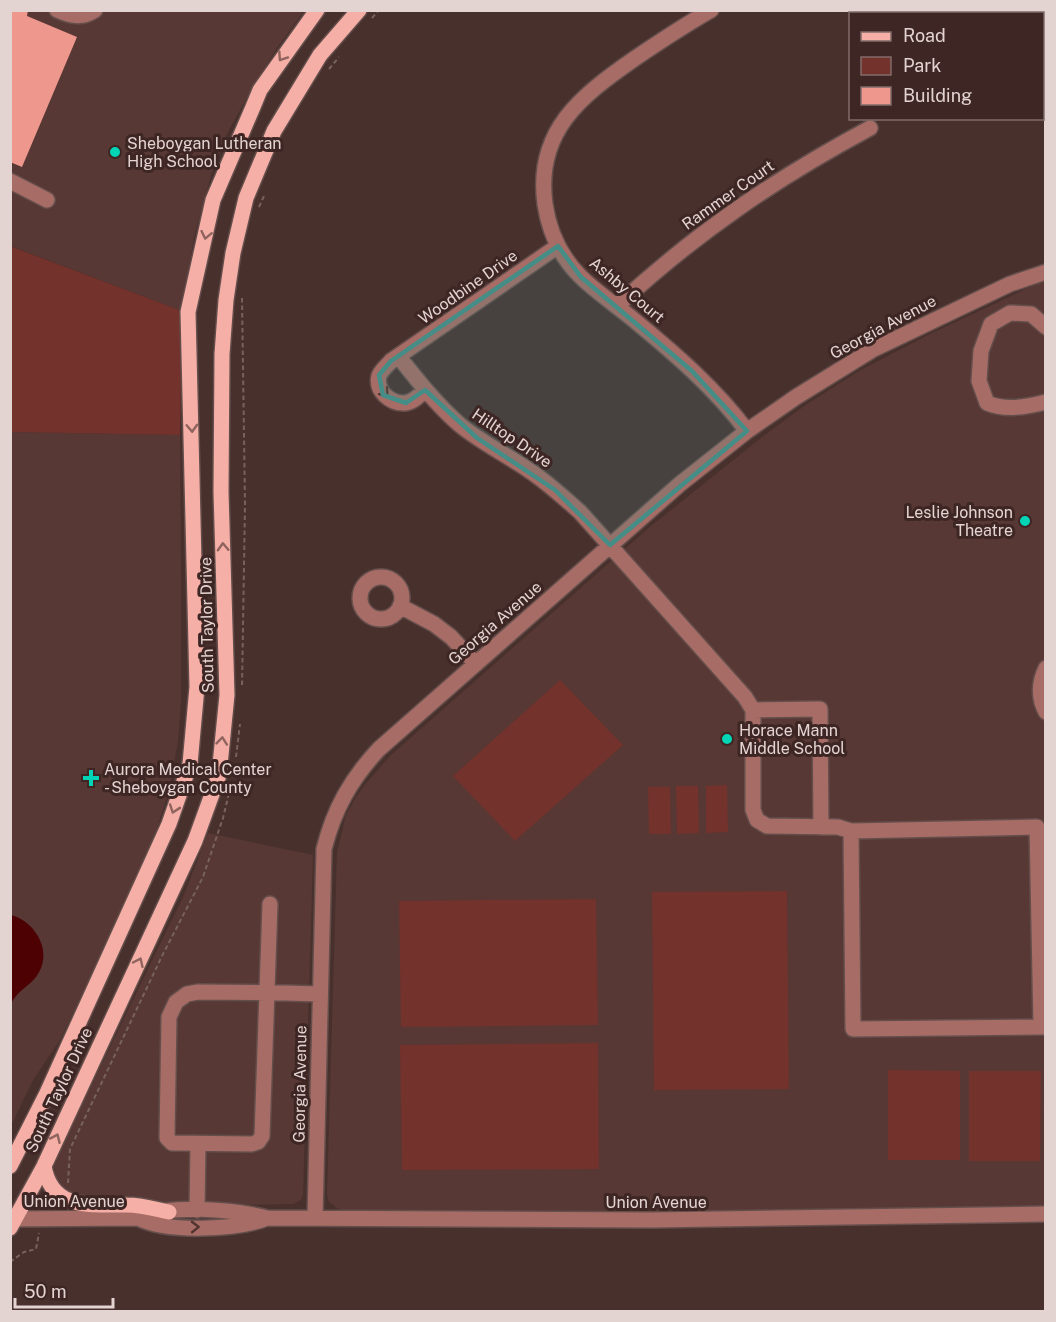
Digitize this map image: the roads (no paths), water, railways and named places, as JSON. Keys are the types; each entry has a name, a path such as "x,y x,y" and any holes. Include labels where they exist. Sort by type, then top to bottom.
{"main road":[{"name":"South Taylor Drive","path":"10,1166 46,1095 169,824 190,764 197,687 188,312 213,200 253,106 260,90 317,10"},
{"name":"South Taylor Drive","path":"12,1222 44,1166 195,841 219,775 227,695 221,492 222,354 226,300 233,253 246,198 274,131 320,55 359,10"},
{"path":"44,1166 46,1176 53,1187 60,1196 70,1201 85,1205 142,1206 169,1212"}],"street":[{"path":"57,10 80,16 95,10"},
{"name":"Ashby Court","path":"711,10 660,42 585,95 563,121 547,157 544,195 546,215 558,246 581,277 692,371 736,416 747,431"},
{"name":"Rammer Court","path":"617,306 677,253 763,189 819,155 870,128"},
{"path":"10,182 47,200"},
{"name":"Woodbine Drive","path":"399,357 558,246"},
{"name":"Georgia Avenue","path":"315,1218 324,849 337,807 350,783 364,765 610,545 680,484 747,431 796,397 872,350 999,290 1046,272"},
{"path":"999,290 1010,313"},
{"path":"1046,327 1031,314 1010,313 991,324 981,351 979,381 987,403 997,407 1019,408 1046,402"},
{"path":"399,357 384,368 379,375 378,385 383,394 393,402 406,403 416,399 425,390"},
{"name":"Hilltop Drive","path":"399,357 425,390 460,425 555,490 579,512 741,692 753,710"},
{"path":"400,606 434,624 451,637 476,664"},
{"path":"1046,668 1042,676 1040,693 1046,712"},
{"path":"821,827 820,709 753,710 753,810 759,822 767,826 821,827 838,827 851,831 1041,823 1043,1027 853,1029 851,831"},
{"path":"270,904 267,993 262,1136 258,1142 252,1144 172,1143 167,1138 169,1017 176,1002 187,994 198,992 267,993 320,994"},
{"path":"197,1210 198,1144"},
{"name":"Union Avenue","path":"12,1222 138,1218 151,1214 197,1210 226,1210 267,1218 664,1220 1046,1214"},
{"name":"Union Avenue","path":"138,1218 149,1224 173,1227 239,1226 267,1218"}],"place":[{"name":"Sheboygan Lutheran High School","path":"115,152"},
{"name":"Leslie Johnson Theatre","path":"1025,521"},
{"name":"Horace Mann Middle School","path":"727,739"},
{"name":"Aurora Medical Center - Sheboygan County","path":"91,778"}]}
